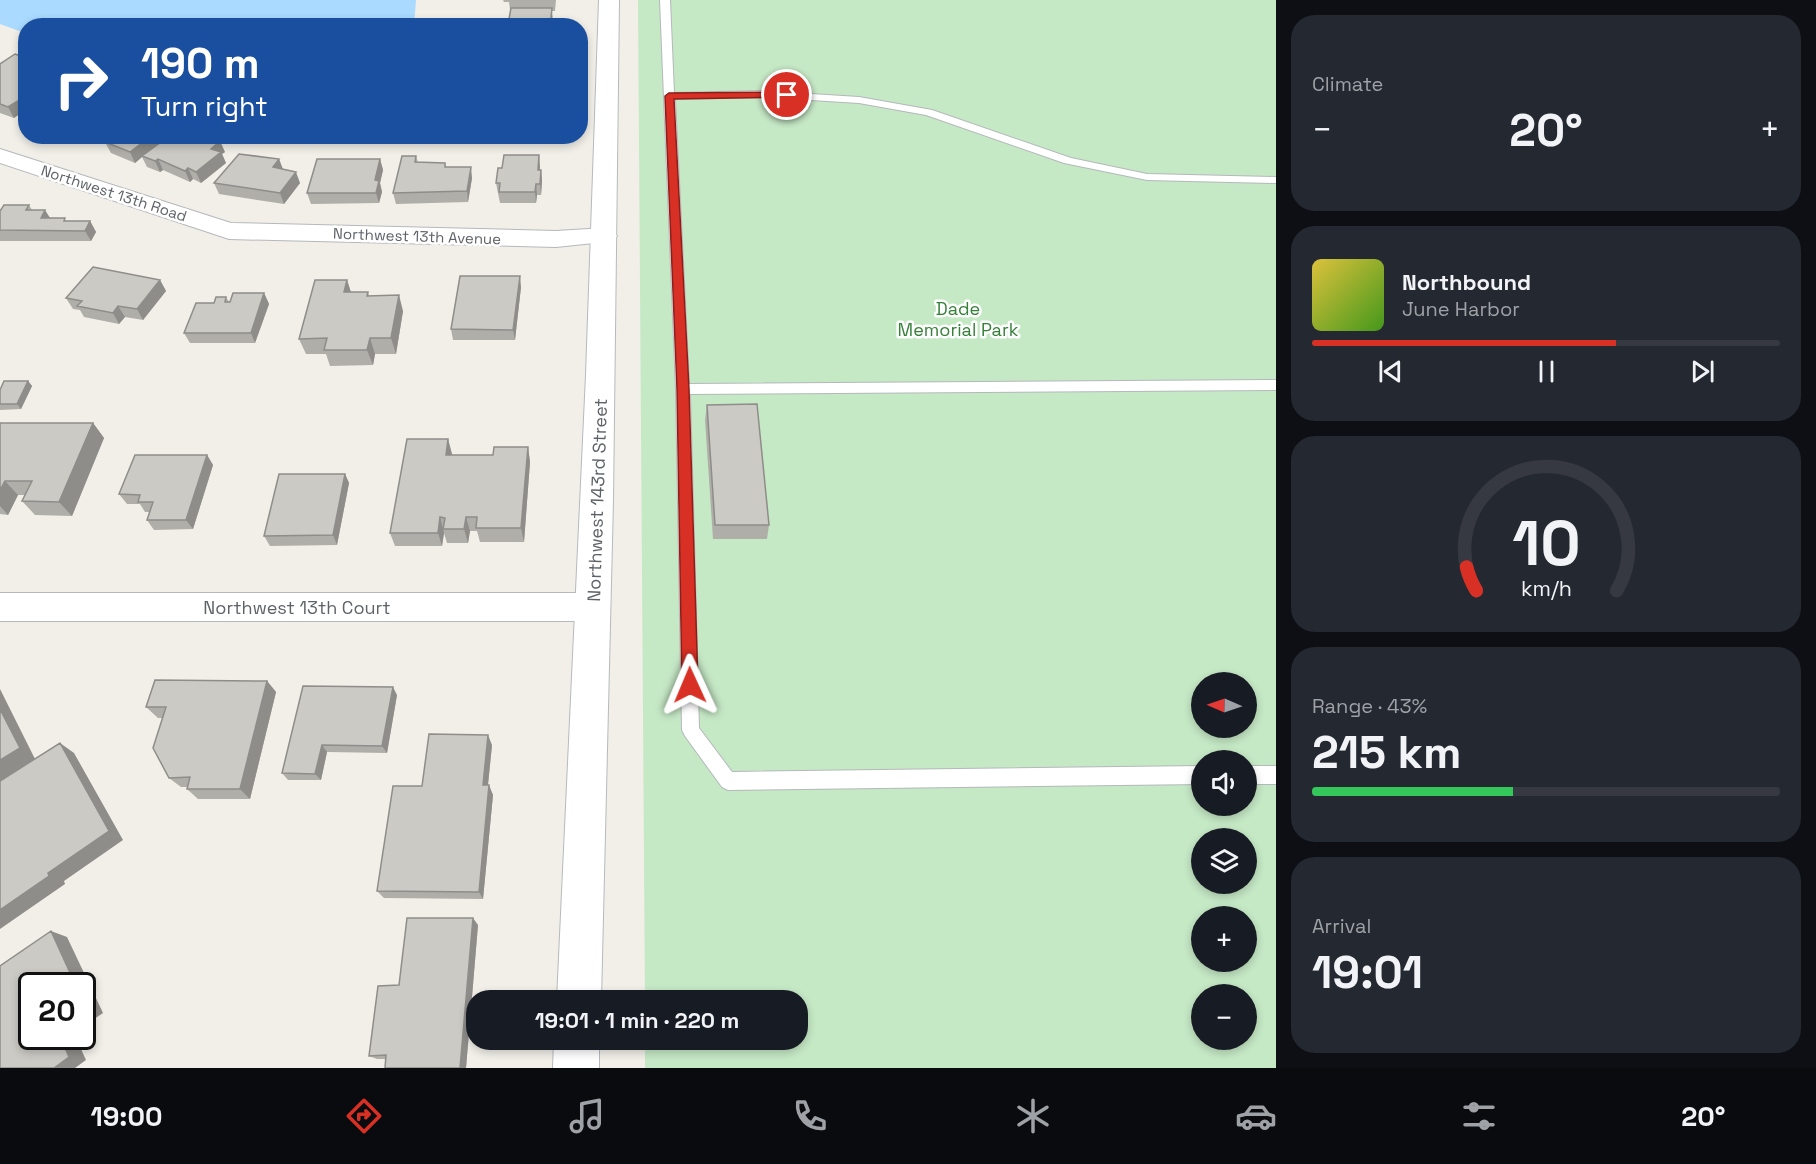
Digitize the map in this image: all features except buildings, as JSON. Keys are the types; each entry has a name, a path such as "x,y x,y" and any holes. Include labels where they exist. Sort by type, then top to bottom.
{"street":[{"name":"Northwest 143rd Street","path":"579,990 594,608 605,236 609,0"},
{"name":"Northwest 13th Road","path":"0,156 229,231"},
{"name":"Northwest 13th Avenue","path":"229,231 556,239 605,236"},
{"name":"Northwest 13th Court","path":"0,607 594,608"},
{"path":"576,1068 577,1050"}],"lane":[{"path":"665,0 683,389 691,730 728,781 1191,776"},
{"path":"669,96 763,94 858,100 928,112 1068,161 1147,177 1276,180"},
{"path":"683,389 1276,385"},
{"path":"1257,775 1276,775"}],"green space":[{"name":"Dade Memorial Park","path":"638,0 1276,0 1276,1068 645,1068 645,1050 808,1050 808,990 645,990"}],"water":[{"path":"0,0 416,0 415,18 18,18 18,30 0,24"}],"route":[{"path":"690,685 683,389 669,96 787,95"}]}
